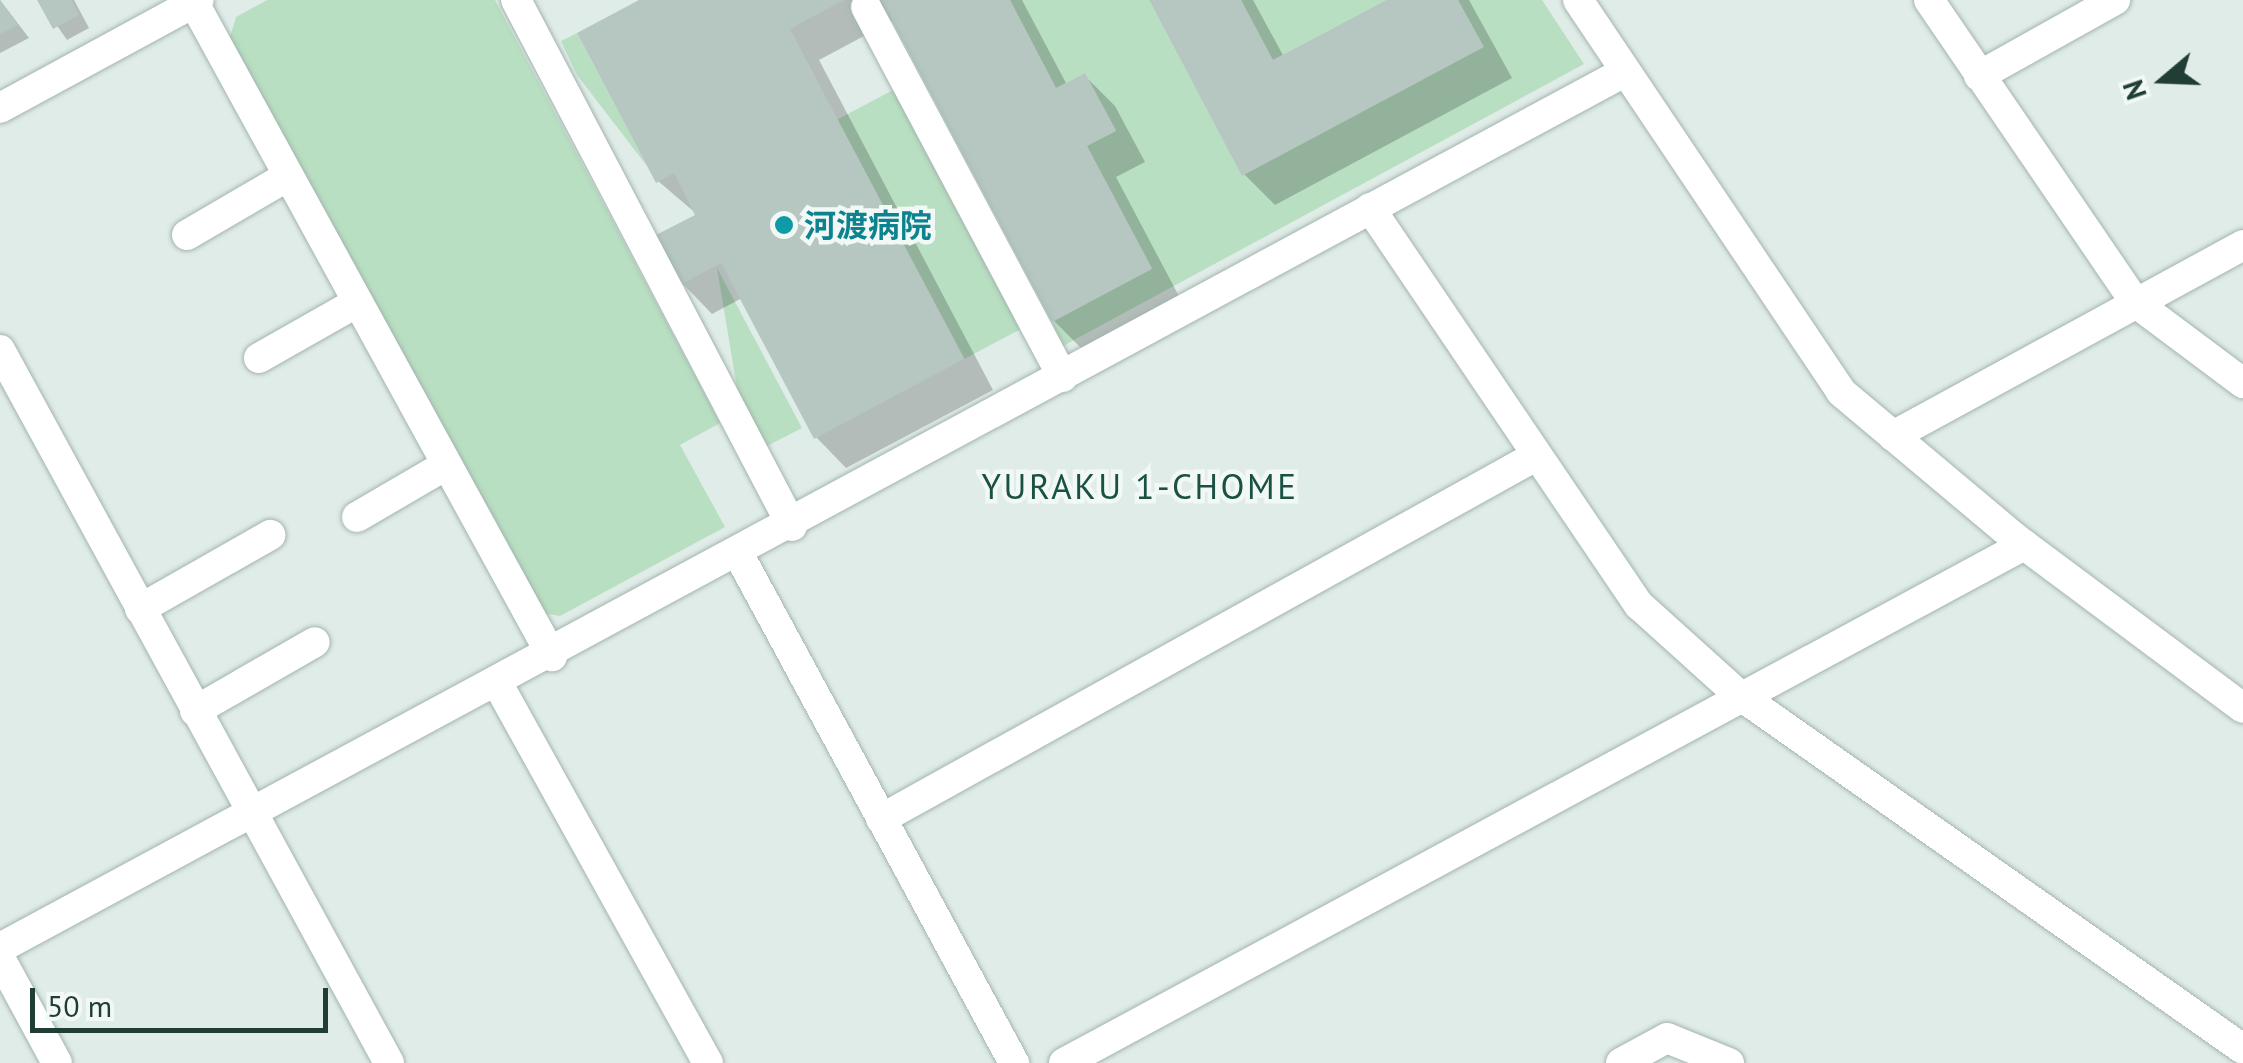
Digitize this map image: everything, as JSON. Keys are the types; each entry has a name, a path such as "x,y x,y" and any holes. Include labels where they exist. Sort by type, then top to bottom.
{"street":[{"path":"516,0 792,526"},
{"path":"1578,0 1841,392 2024,545 2243,708"},
{"path":"1929,0 2136,303 2243,384"},
{"path":"1979,76 2115,0"},
{"path":"0,108 197,1 356,303 552,656"},
{"path":"866,7 1063,377"},
{"path":"0,948 499,686 1624,72"},
{"path":"187,235 288,176"},
{"path":"1370,208 1534,457 1639,605 1738,694 2243,1049"},
{"path":"1892,436 2243,245"},
{"path":"259,358 356,303"},
{"path":"0,350 389,1063"},
{"path":"881,819 1534,457"},
{"path":"356,516 446,465"},
{"path":"140,610 270,535"},
{"path":"1064,1063 1118,1050 1738,694 2024,545"},
{"path":"739,555 1014,1063"},
{"path":"195,710 315,642"},
{"path":"499,686 708,1063"},
{"path":"0,958 57,1063"},
{"path":"1621,1063 1667,1038 1730,1063"}],"green space":[{"path":"267,0 495,0 720,423 680,445 725,527 560,616 543,613 230,37 236,17"},
{"path":"1010,0 1149,0 1242,175 1483,47 1458,0 1542,0 1584,64 1063,346 1052,322 1152,268 1087,146 1116,130 1085,73 1056,88"},
{"path":"1241,0 1386,0 1273,60"},
{"path":"577,33 647,166 577,75 561,41"},
{"path":"893,90 1020,329 965,359 837,120"},
{"path":"717,268 802,428 765,447 738,394"}],"building":[{"path":"0,0 18,25 0,34"},
{"path":"37,0 71,0 79,15 53,29"},
{"name":"河渡病院","path":"639,0 844,0 790,29 964,359 814,439 721,263 680,285 654,236 695,215 674,173 656,183 577,33"},
{"name":"河渡病院","path":"881,0 1010,0 1056,88 1085,73 1116,131 1087,146 1152,269 1052,322"},
{"path":"1149,0 1241,0 1273,60 1386,0 1458,0 1484,47 1242,176"}],"place":[{"name":"河渡病院","path":"784,225"}],"district":[{"name":"YURAKU 1-CHOME","path":"1140,486"}]}
